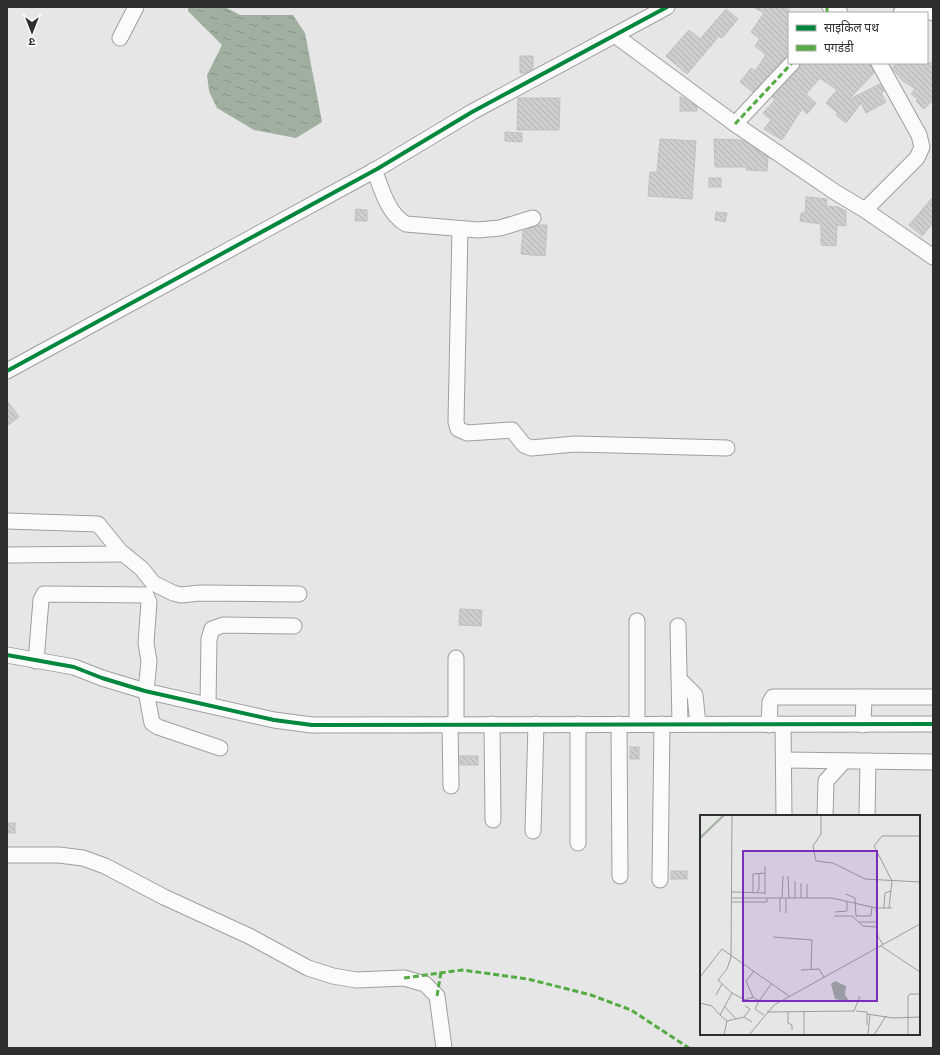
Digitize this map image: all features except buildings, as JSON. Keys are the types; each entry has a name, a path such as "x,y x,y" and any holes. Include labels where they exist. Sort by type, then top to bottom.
{"street":[{"path":"120,38 136,7"},
{"path":"7,371 374,170 472,112 616,36 667,7"},
{"path":"828,7 838,12"},
{"path":"904,12 913,7"},
{"path":"923,7 933,13"},
{"path":"616,36 735,124 933,257"},
{"path":"735,124 791,64"},
{"path":"865,210 917,158 922,147 919,134 880,64"},
{"path":"374,170 389,206 399,220 413,226 460,229 500,228 533,218"},
{"path":"460,229 456,422 458,429 467,433 509,429 514,432 524,445 532,448 575,444 728,448"},
{"path":"7,521 98,524 123,554 142,569 153,583 177,595 200,593 299,594"},
{"path":"7,555 123,554"},
{"path":"36,661 41,600 44,594 146,595 149,602 146,639 149,661 146,691 151,719 155,725 220,748"},
{"path":"637,621 637,724"},
{"path":"208,705 209,639 212,629 223,625 294,626"},
{"path":"678,626 680,724"},
{"path":"7,655 74,667 102,678 146,691 274,720 312,725 933,724"},
{"path":"451,786 456,658"},
{"path":"679,679 695,695 698,724"},
{"path":"784,815 784,760 770,702 773,697 933,697"},
{"path":"863,725 864,697"},
{"path":"492,724 493,820"},
{"path":"533,831 536,724"},
{"path":"578,724 578,843"},
{"path":"619,724 620,876"},
{"path":"660,880 662,724"},
{"path":"784,760 933,762"},
{"path":"825,815 826,781 844,761"},
{"path":"867,815 868,761"},
{"path":"7,855 59,855 83,858 105,866 164,897 249,936 308,968 333,976 356,980 404,978 425,984 437,996 444,1048"}],"water":[{"path":"188,7 225,7 240,15 293,15 305,33 322,122 296,138 254,130 217,108 209,91 207,75 222,45 188,11"}],"marked path":[{"path":"827,7 827,12"},
{"path":"735,124 791,64"},
{"path":"404,978 462,970 528,979 591,995 631,1010 689,1048"},
{"path":"437,996 441,972"}],"cycle path":[{"path":"7,371 377,169 472,112 667,7"},
{"path":"7,655 74,667 102,678 145,691 274,720 312,725 933,724"}]}
